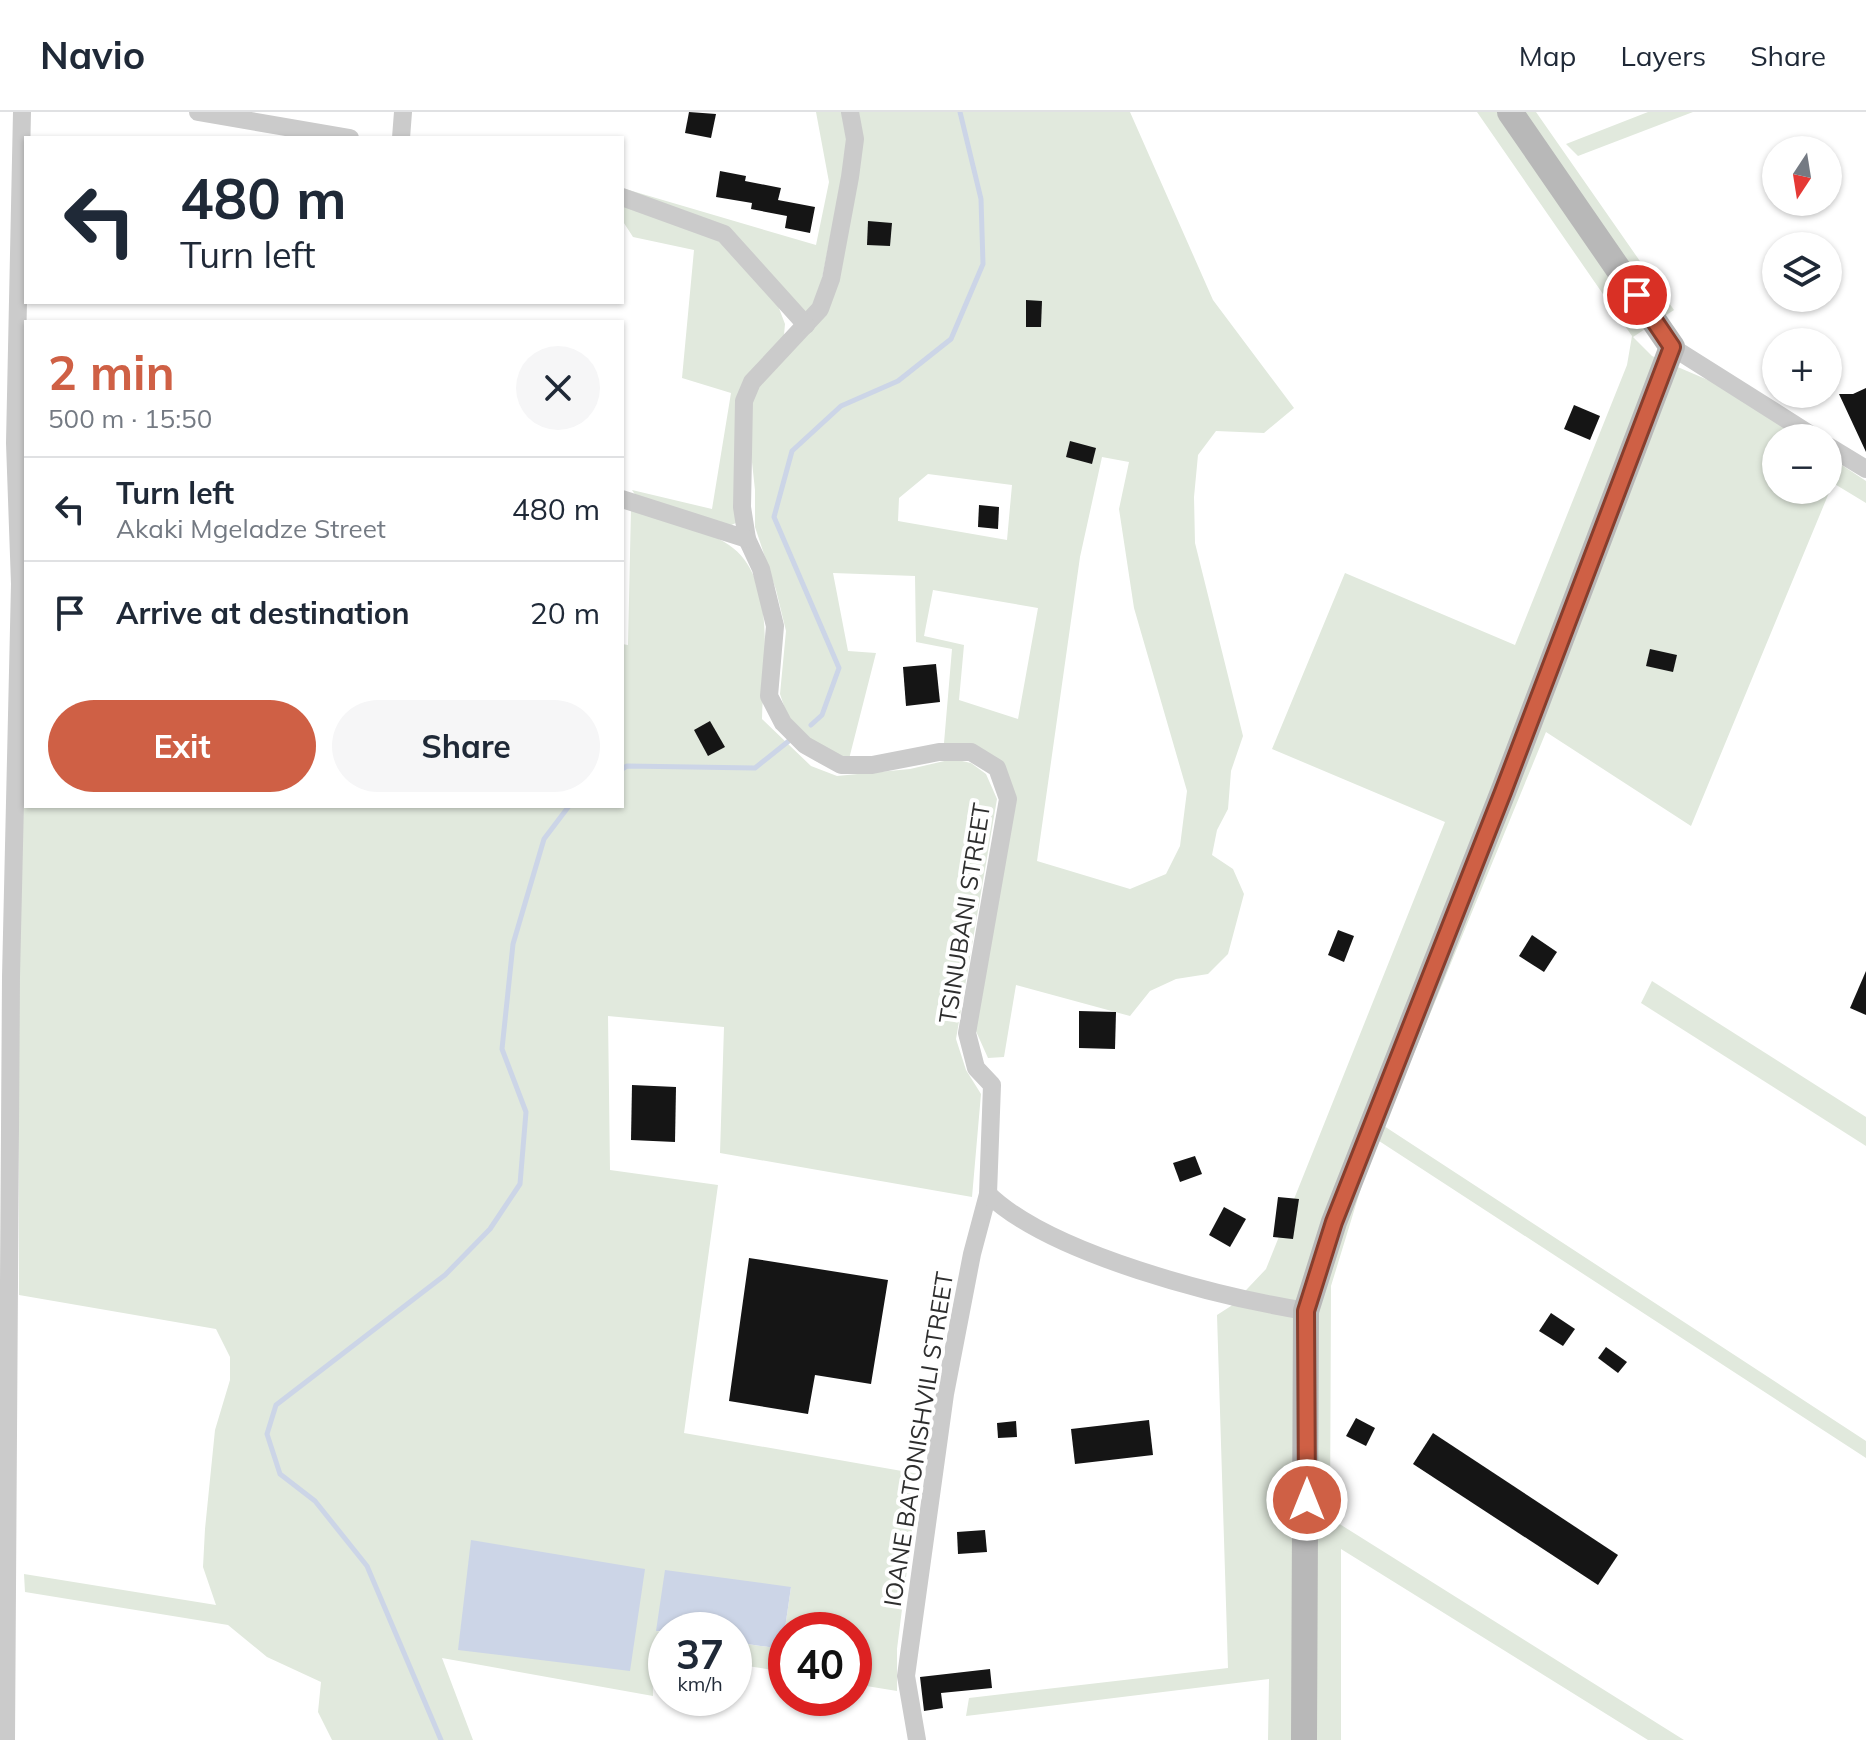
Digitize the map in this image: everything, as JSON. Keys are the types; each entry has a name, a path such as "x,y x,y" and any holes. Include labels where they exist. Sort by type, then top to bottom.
{"street":[{"path":"6,1740 6,976 14,680 20,584 14,375 22,112"},
{"path":"198,112 338,136"},
{"path":"401,136 403,112"},
{"name":"TSINUBANI STREET","path":"850,112 855,139 831,279 820,309 752,382 744,401 742,507 747,539 761,569 775,626 769,696 783,723 805,745 841,765 872,765 939,752 971,752 997,768 1008,799 967,1033 976,1068 992,1085 988,1194"},
{"path":"1510,112 1672,347 1794,424"},
{"path":"624,198 724,234 806,325"},
{"path":"1304,1740 1306,1311 1334,1222 1503,792 1672,347"},
{"path":"1842,454 1866,469"},
{"path":"624,500 747,539"},
{"path":"988,1194 1003,1208 1077,1246 1245,1301 1306,1311"},
{"name":"IOANE BATONISHVILI STREET","path":"917,1740 906,1676 945,1394 972,1254 988,1194"}],"shaded area":[{"path":"816,112 843,112 850,137 817,304 806,316 727,229 624,189 816,245 829,182"},
{"path":"859,112 1130,112 1213,300 1294,408 1264,433 1216,431 1198,455 1194,497 1195,543 1243,736 1231,771 1228,809 1217,830 1212,855 1233,869 1244,894 1228,954 1208,974 1176,979 1150,991 1130,1016 1016,985 1004,1057 988,1058 975,1029 1008,773 987,752 965,744 944,743 952,649 916,642 915,576 833,573 848,651 876,653 849,759 817,745 787,715 780,694 786,631 755,527 755,490 748,425 750,402 763,380 821,320","holes":["1102,457 1129,462 1119,509 1134,608 1187,791 1180,846 1166,874 1130,889 1037,861 1080,557","928,474 1012,485 1007,540 898,521 899,498","933,590 1038,608 1018,719 959,700 964,645 924,636"]},
{"path":"1477,112 1536,112 1674,310 1633,337 1652,356 1715,383 1778,424 1762,424 1762,504 1824,504 1691,826 1546,732 1384,1126 1866,1441 1866,1458 1376,1139 1331,1286 1330,1518 1684,1740 1648,1740 1341,1549 1341,1740 1268,1740 1269,1679 966,1716 969,1698 1228,1668 1217,1315 1231,1306 1266,1269 1445,822 1272,749 1345,573 1515,645 1627,365 1632,336"},
{"path":"1648,112 1693,112 1578,156 1566,144"},
{"path":"624,206 723,238 777,303 785,324 783,346 745,381 736,523 724,528 636,496 632,490 712,509 731,393 682,378 694,250 633,237 624,223"},
{"path":"1842,465 1866,481 1866,503 1842,488"},
{"path":"631,509 718,538 745,560 755,579 764,625 762,719 811,766 837,776 910,769 953,759 971,763 986,774 997,799 956,1039 966,1070 981,1094 972,1197 720,1153 724,1027 608,1016 610,1170 718,1185 684,1433 919,1474 897,1649 897,1691 872,1687 872,1612 787,1612 791,1587 715,1612 648,1612 648,1695 442,1658 473,1740 332,1740 318,1712 321,1682 267,1657 228,1625 25,1592 24,1574 216,1605 203,1567 205,1529 215,1430 230,1380 230,1357 216,1329 19,1295 19,692 24,693 24,808 624,808 624,644 628,645"},
{"path":"1652,981 1866,1117 1866,1146 1641,1003"},
{"path":"752,1645 768,1647 768,1669 752,1667"}],"water":[{"path":"471,1540 645,1569 630,1671 458,1650"},
{"path":"665,1570 791,1587 787,1612 768,1612 768,1647 752,1645 752,1612 659,1612"}],"building":[{"path":"689,112 716,114 711,138 685,133"},
{"path":"720,171 746,176 745,181 781,188 778,200 815,207 810,233 785,228 787,216 751,209 752,203 716,197"},
{"path":"868,221 892,223 890,246 867,245"},
{"path":"1026,300 1042,301 1041,327 1026,327"},
{"path":"1866,388 1866,452 1842,400 1842,394 1853,394"},
{"path":"1574,405 1600,416 1590,440 1564,429"},
{"path":"1070,441 1096,448 1092,464 1066,457"},
{"path":"979,505 999,507 998,529 978,527"},
{"path":"1650,649 1677,655 1673,672 1646,666"},
{"path":"936,664 940,702 906,706 903,667"},
{"path":"710,721 725,747 708,756 694,730"},
{"path":"1338,930 1354,936 1344,962 1328,955"},
{"path":"1532,935 1557,952 1544,972 1519,956"},
{"path":"1866,971 1866,1015 1850,1008"},
{"path":"1079,1011 1116,1012 1115,1049 1079,1048"},
{"path":"632,1085 676,1087 675,1142 631,1140"},
{"path":"1195,1156 1202,1174 1180,1182 1173,1163"},
{"path":"1278,1197 1299,1199 1293,1239 1273,1237"},
{"path":"1224,1207 1246,1219 1230,1247 1209,1235"},
{"path":"749,1258 888,1280 871,1384 815,1375 808,1414 729,1401"},
{"path":"1551,1313 1575,1329 1563,1346 1539,1331"},
{"path":"1606,1347 1627,1362 1618,1373 1598,1358"},
{"path":"1356,1418 1375,1428 1366,1446 1346,1436"},
{"path":"1149,1420 1153,1455 1075,1464 1071,1429"},
{"path":"1016,1421 1017,1437 998,1438 997,1423"},
{"path":"1433,1433 1618,1555 1598,1585 1413,1464"},
{"path":"985,1530 987,1552 958,1554 957,1532"},
{"path":"990,1669 992,1688 941,1693 943,1708 924,1711 920,1677"}],"waterway":[{"path":"811,725 822,715 839,668 774,517 792,451 841,406 898,381 951,339 983,264 981,199 960,112"},
{"path":"624,768 755,768 790,740"},
{"path":"441,1740 367,1566 315,1501 280,1474 267,1434 276,1405 445,1275 490,1229 520,1184 526,1112 502,1049 513,944 544,839 567,808"}],"route":[{"path":"1307,1500 1306,1311 1334,1222 1503,792 1672,347 1637,295"}]}
